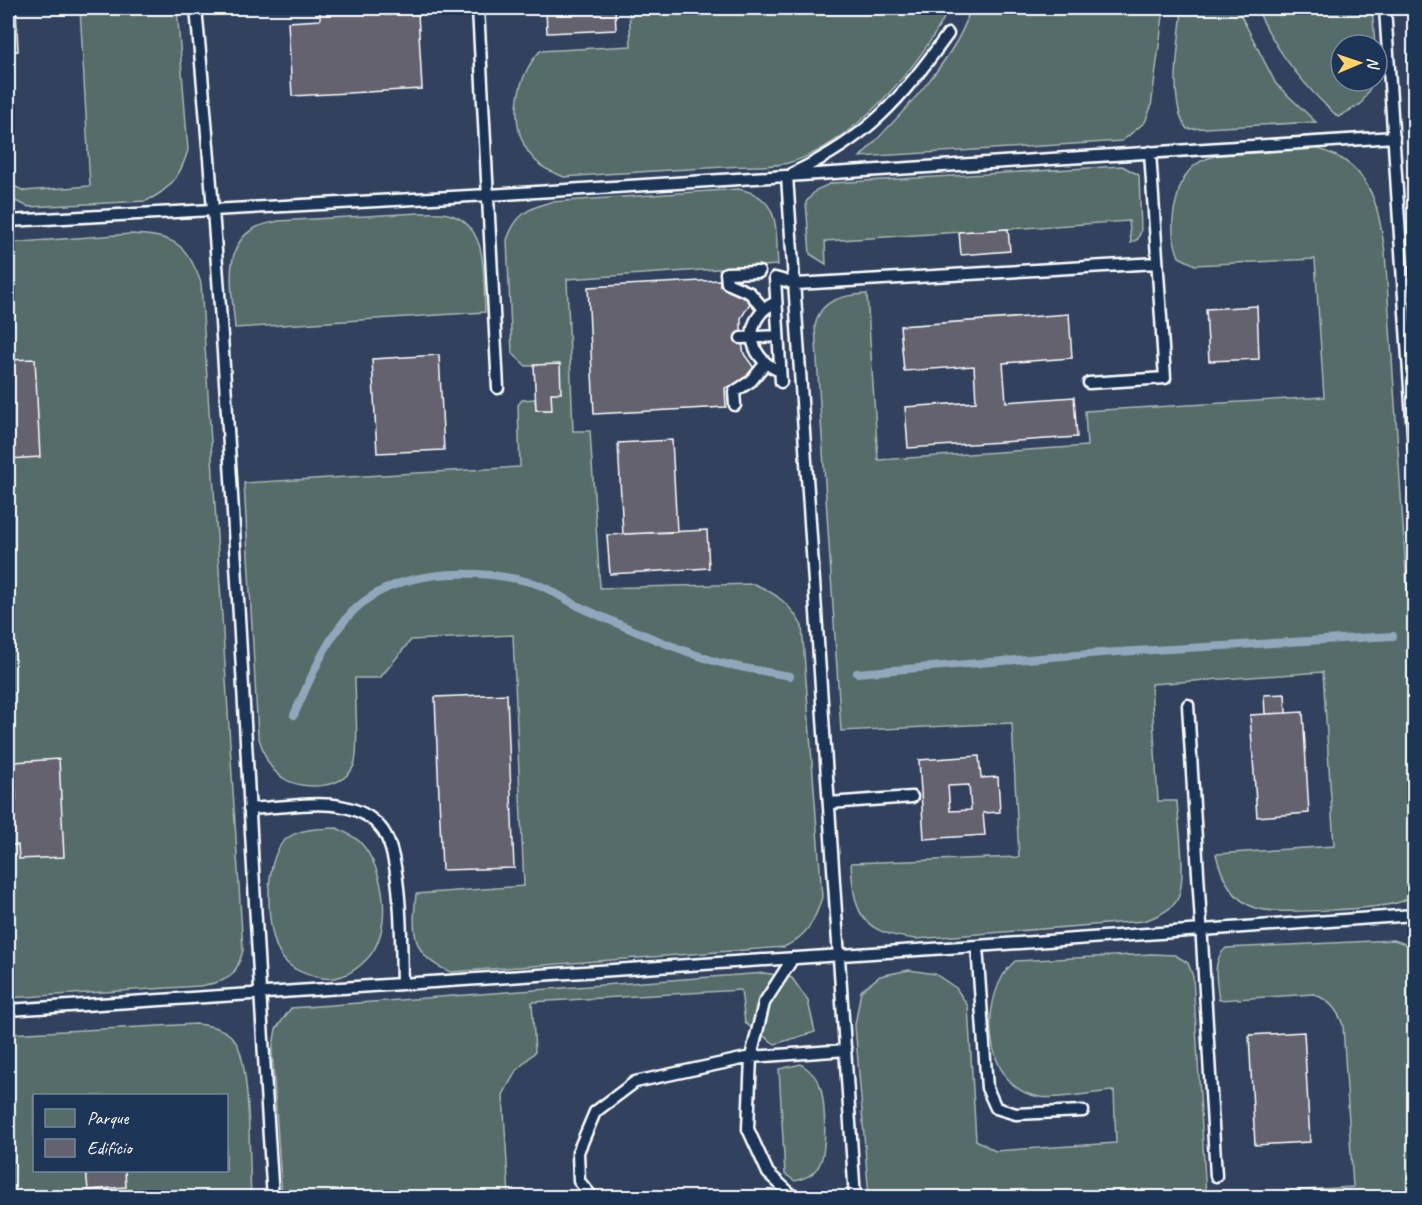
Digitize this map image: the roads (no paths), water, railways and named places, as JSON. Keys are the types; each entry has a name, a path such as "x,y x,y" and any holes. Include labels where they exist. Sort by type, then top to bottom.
{"lane":[{"path":"196,8 215,211 259,993 273,1197"},
{"path":"478,8 498,388"},
{"path":"1385,8 1414,448"},
{"path":"787,176 837,151 884,114 919,75 948,34"},
{"path":"8,221 488,195 1394,137"},
{"path":"1089,383 1165,378 1150,152"},
{"path":"787,176 796,284 855,1197"},
{"path":"776,302 764,309 755,319 753,337 754,346 765,364 781,377 775,278 796,284 1157,262"},
{"path":"759,272 726,273 727,283 750,293 764,309"},
{"path":"741,338 778,336"},
{"path":"735,405 734,392 751,381 765,364"},
{"path":"1188,705 1216,1176"},
{"path":"829,803 912,797"},
{"path":"249,809 339,805 364,813 382,828 393,853 398,887 402,984"},
{"path":"8,1010 1414,915"},
{"path":"977,946 987,1088 996,1108 1016,1114 1083,1111"},
{"path":"793,958 764,1003 751,1057 747,1129 768,1173 795,1197"},
{"path":"593,1197 579,1181 578,1152 595,1112 635,1082 751,1057 846,1050"}],"waterway":[{"path":"294,715 323,653 342,623 353,611 366,600 404,582 447,574 492,575 534,583 611,621 697,655 732,666 790,676"},
{"path":"857,673 1101,653 1393,636"}]}
